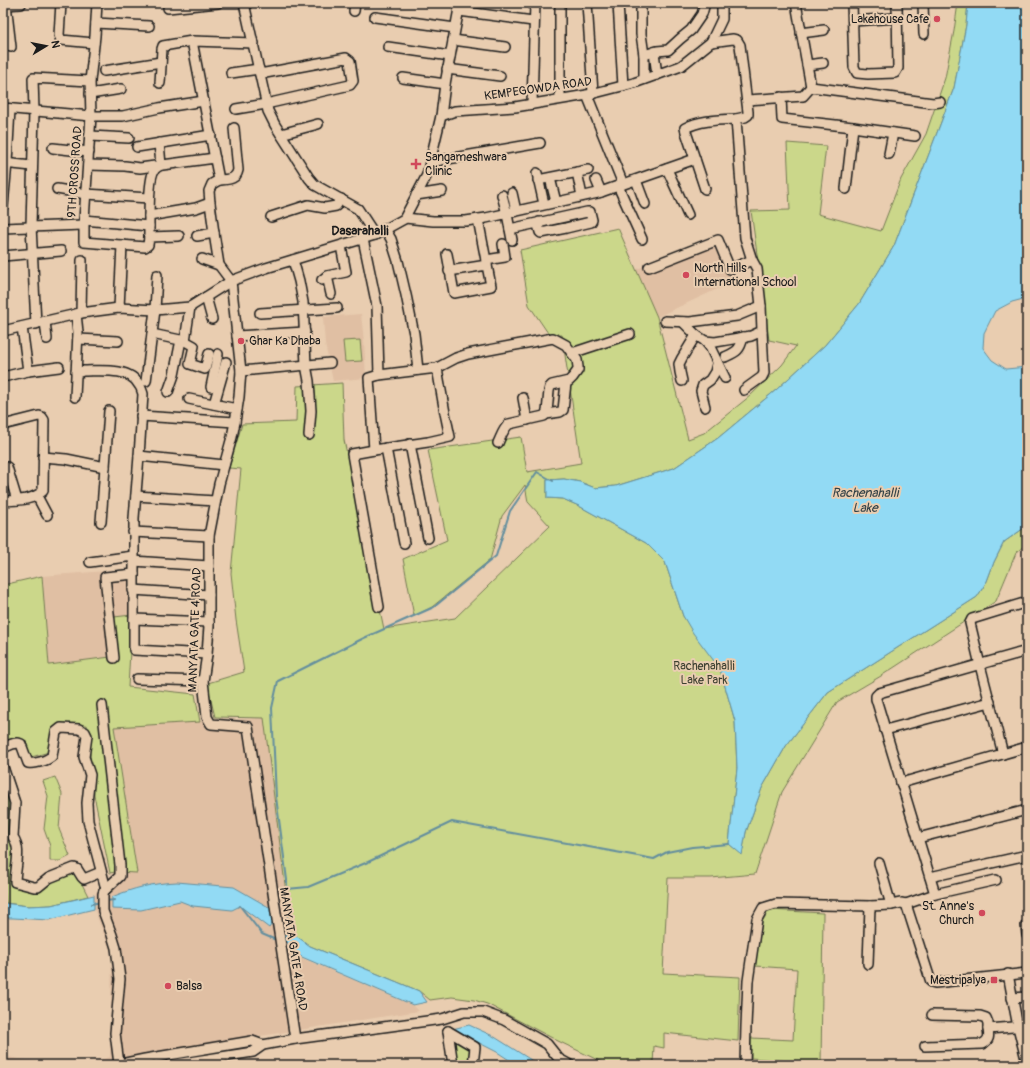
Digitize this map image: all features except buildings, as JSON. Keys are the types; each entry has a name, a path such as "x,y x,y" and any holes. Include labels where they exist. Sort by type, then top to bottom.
{"street":[{"path":"61,3 59,34 61,40 94,43"},
{"name":"9TH CROSS ROAD","path":"97,3 90,81 91,116 84,242 122,245"},
{"path":"168,8 218,3"},
{"path":"244,3 268,112 309,178 315,185 358,209 375,235"},
{"path":"532,104 535,3"},
{"path":"560,3 560,99"},
{"path":"586,3 590,94 621,185 642,239"},
{"path":"618,3 623,86"},
{"path":"640,3 641,34 644,55 644,79"},
{"path":"644,55 668,50 691,30 702,14 706,3"},
{"name":"KEMPEGOWDA ROAD","path":"441,116 454,110 514,107 590,94 623,86 681,66 711,42 722,19 722,3"},
{"path":"796,3 811,87"},
{"path":"852,3 854,67 857,73 868,74 895,73 898,68 897,3"},
{"path":"923,3 924,34"},
{"path":"11,47 5,5 21,4"},
{"path":"3,331 78,314 119,308 155,310 190,307 231,281 266,268 375,235 405,218 427,175 441,116 447,69 459,7 534,21"},
{"path":"375,17 455,28"},
{"path":"852,21 897,18"},
{"path":"96,23 149,26"},
{"path":"802,33 824,30"},
{"path":"705,189 685,128 716,120 736,119 748,115 740,45 737,40 733,39 711,42"},
{"path":"453,40 504,47"},
{"path":"160,83 162,49 164,46 192,41 254,44"},
{"path":"192,41 219,180"},
{"path":"388,47 450,56"},
{"path":"654,52 657,74"},
{"path":"232,73 260,72 346,58 350,60 353,81 350,85 266,104 236,109"},
{"path":"104,71 161,62"},
{"path":"807,65 823,63"},
{"path":"447,69 500,76"},
{"path":"47,339 40,323 32,254 33,78 90,81"},
{"path":"403,78 445,84"},
{"path":"746,100 803,96 811,87"},
{"path":"811,87 934,103 940,102"},
{"path":"90,94 121,90"},
{"path":"781,97 782,119 915,136"},
{"path":"3,206 6,108 34,112 91,116 123,116 159,108 204,101"},
{"path":"736,119 746,238 752,260 758,269 764,373 762,377 744,390"},
{"path":"281,134 318,124"},
{"path":"846,189 854,127"},
{"path":"231,281 219,265 209,191 212,184 219,180 235,177 237,175 238,170 234,128"},
{"path":"890,154 893,133"},
{"path":"90,136 129,138"},
{"path":"137,147 211,136"},
{"path":"159,143 161,165"},
{"path":"430,162 540,143"},
{"path":"53,148 89,152"},
{"path":"88,165 140,168 215,158"},
{"path":"405,218 433,221 466,221 507,214 601,192 695,159"},
{"path":"5,163 32,166"},
{"path":"119,308 122,245 147,246 149,238 149,198 153,174 155,169 161,165"},
{"path":"667,169 688,215"},
{"path":"510,228 541,222 587,212 590,212 591,222 542,233 540,232 538,225 541,222 542,205 538,176 550,178 588,170"},
{"path":"576,172 582,196"},
{"path":"550,178 556,202"},
{"path":"596,180 601,192"},
{"path":"636,180 645,204"},
{"path":"58,189 86,194 149,198"},
{"path":"416,195 442,191"},
{"path":"512,193 516,211"},
{"path":"502,195 512,240"},
{"path":"271,217 308,205 325,208 336,206 341,199"},
{"path":"149,216 196,208 210,203"},
{"path":"447,254 454,293 491,286 478,219"},
{"path":"3,228 84,223 149,226"},
{"path":"386,229 398,262 406,295 414,334 418,370"},
{"path":"197,236 214,234"},
{"path":"149,238 179,236"},
{"path":"363,239 377,306 379,375"},
{"path":"649,268 718,240 730,269 752,260"},
{"path":"449,271 505,257 503,244"},
{"path":"331,294 324,278 346,272 341,246"},
{"path":"3,256 61,251"},
{"path":"202,258 219,265"},
{"path":"75,397 78,314 82,260"},
{"path":"293,260 299,281 303,310 306,365 309,381 311,411 309,435"},
{"path":"146,381 155,310 157,275"},
{"name":"MANYATA GATE 4 ROAD","path":"231,281 241,374 235,422 215,501 209,536 209,622 203,682 207,717 211,724 248,727 295,1039"},
{"path":"206,297 212,319"},
{"path":"665,321 690,322 737,316 761,306"},
{"path":"168,392 183,341 190,307"},
{"path":"260,313 337,308"},
{"path":"683,322 710,347 725,378"},
{"path":"22,327 28,371"},
{"path":"705,341 715,342 751,336 762,331"},
{"path":"237,336 305,332"},
{"path":"152,334 183,341 194,346 190,364 205,369 209,354"},
{"path":"572,353 630,334"},
{"path":"682,380 680,364 696,335"},
{"path":"725,357 739,349 743,337"},
{"path":"374,450 368,375 437,368 456,358 468,354 553,338 566,345 577,360 578,367 575,375 566,383 552,385 550,387 546,414"},
{"path":"78,339 118,341"},
{"path":"214,404 219,372 218,354"},
{"path":"211,388 226,362"},
{"path":"219,372 241,374 306,365 330,364"},
{"path":"705,408 701,391 703,385 710,380 715,372 717,364"},
{"path":"3,376 59,366"},
{"path":"379,607 352,454 450,437 437,368"},
{"path":"76,372 112,371 126,373 134,378 139,384 143,394 133,532 134,650 207,654"},
{"path":"498,443 509,424 563,410 566,383"},
{"path":"523,398 527,420"},
{"path":"189,399 237,409"},
{"path":"101,522 109,411"},
{"path":"3,425 39,416 44,420 43,491 37,496 30,498 3,501"},
{"path":"141,416 235,422"},
{"path":"410,444 428,538"},
{"path":"386,448 404,543"},
{"path":"139,456 224,465"},
{"path":"43,457 66,459 104,467"},
{"path":"7,467 17,500"},
{"path":"37,496 47,515"},
{"path":"136,496 215,501"},
{"path":"133,532 209,536"},
{"path":"90,562 133,559 209,566"},
{"path":"114,658 105,577 134,574"},
{"path":"133,590 209,595"},
{"path":"1003,754 970,623 972,619 1027,602"},
{"path":"134,619 209,622"},
{"path":"935,894 876,696 879,693 1027,652"},
{"path":"137,679 203,682"},
{"path":"885,730 990,702"},
{"path":"102,705 120,865 120,876 105,892"},
{"path":"3,748 14,743 21,744 28,763 32,764 49,759 52,756 56,732 61,728 79,729 85,732 87,736 84,757 90,775 87,816 105,892 102,911 112,935 120,979 115,1033 118,1065 205,1048 252,1041 263,1045"},
{"path":"901,783 1027,747"},
{"path":"3,767 15,804 13,837 15,838 18,851 15,882 34,888 40,886 49,878 74,868 77,869 84,879 101,872"},
{"path":"918,838 1027,810"},
{"path":"930,877 1027,855"},
{"path":"879,863 891,905"},
{"path":"745,1065 748,981 756,920 763,908 776,904 870,906 901,903 906,904 935,894 996,880"},
{"path":"906,904 931,982 935,983 1027,973"},
{"path":"868,964 870,906"},
{"path":"1026,925 1027,935"},
{"path":"1008,974 1012,998 1023,1026 1027,1063"},
{"path":"1012,998 1027,997"},
{"path":"170,1065 253,1052 263,1045 295,1039 451,1017 464,1012 483,1012 504,1020 547,1044 559,1059 570,1065"},
{"path":"925,1046 982,1044 987,1042 989,1038 988,1023 986,1018 980,1016 932,1015"},
{"path":"988,1029 1023,1026"},
{"path":"453,1065 448,1031 475,1047 473,1065"},
{"path":"555,1054 555,1065"}],"shaded area":[{"name":"North Hills International School","path":"717,234 737,280 657,317 635,270"},
{"path":"361,314 366,378 333,381 325,344 323,317"},
{"path":"131,569 132,615 118,656 49,665 42,576"},
{"path":"264,718 291,932 284,937 295,955 413,1005 419,1011 215,1043 162,1065 84,1065 110,1057 112,955 94,909 94,895 115,872 137,873 114,726"},
{"path":"3,1056 19,1059 66,1065 3,1065"}],"green space":[{"name":"Rachenahalli Lake Park","path":"958,3 968,3 966,25 954,88 894,246 859,304 825,345 776,390 718,438 674,468 616,486 595,488 580,482 564,479 547,480 547,498 563,499 579,506 646,543 665,562 683,616 720,669 735,721 737,768 729,844 742,854 746,832 762,788 786,746 828,692 977,597 987,581 1004,542 1027,526 1027,543 1016,553 996,601 881,676 837,702 782,792 755,874 711,878 668,878 663,973 740,977 738,1041 664,1033 664,1048 654,1046 653,1065 608,1065 487,1004 474,1000 452,997 430,1000 419,991 310,946 291,932 264,718 215,717 209,692 208,683 244,672 231,573 241,469 229,468 242,424 296,422 297,386 342,383 344,440 384,629 455,618 550,526 528,502 525,485 502,516 490,560 432,607 414,616 403,559 447,540 428,450 521,437 527,472 581,463 562,335 550,336 529,305 520,250 618,228 657,317 688,439 704,433 750,396 782,365 796,346 769,340 751,211 790,210 787,143 826,146 818,214 881,231 901,179 926,134 945,78"},
{"path":"360,340 362,361 345,362 343,341"},
{"path":"42,576 49,665 118,656 114,617 132,615 128,687 195,694 200,722 114,727 137,873 110,873 94,795 87,725 56,727 49,752 28,758 21,739 3,746 3,585"},
{"path":"3,774 13,804 15,851 11,886 40,890 50,881 76,872 88,896 51,905 28,906 6,903 3,882"},
{"path":"55,777 62,794 59,829 70,856 60,861 50,861 50,846 44,829 48,796 43,781"},
{"path":"769,910 823,913 821,1065 792,1065 791,1061 751,1058 751,1038 793,1040 797,969 755,966 762,922"},
{"path":"452,1037 471,1049 470,1065 456,1065"}],"water":[{"name":"Rachenahalli Lake","path":"968,3 1027,4 1027,298 1012,302 995,311 984,333 983,348 992,360 1006,369 1027,367 1027,526 1004,542 987,581 977,597 828,692 786,746 762,788 746,832 742,855 729,844 737,768 735,721 720,669 693,633 683,616 665,562 646,543 579,506 563,499 547,498 547,480 564,479 580,482 595,488 616,486 674,468 718,438 776,390 825,345 859,304 894,246 954,88 966,25"},
{"path":"177,882 234,887 279,913 269,928 240,906 232,910 193,906 180,901 141,910 112,909 112,897 144,886"},
{"path":"94,895 94,909 49,920 3,918 3,903 28,906 51,905"},
{"path":"291,932 310,946 419,991 427,1002 413,1005 295,954 284,937"},
{"path":"469,1025 493,1036 539,1065 517,1065 497,1052 452,1029"}],"waterway":[{"path":"287,936 287,880 276,797 272,708 278,681 364,638 434,607 496,556 510,511 537,472 553,481"},
{"path":"287,889 308,887 368,862 452,822 654,859 667,852 692,847 729,844"},
{"path":"105,901 115,900"},
{"path":"91,904 101,902"},
{"path":"240,906 262,934 276,940"}],"place":[{"name":"Lakehouse Cafe","path":"937,19"},
{"name":"Sangameshwara Clinic","path":"416,164"},
{"name":"North Hills International School","path":"686,275"},
{"name":"Ghar Ka Dhaba","path":"241,341"},
{"name":"St. Anne's Church","path":"982,913"},
{"name":"Mestripalya","path":"994,980"},
{"name":"Balsa","path":"168,986"}],"district":[{"name":"Dasarahalli","path":"360,231"}]}
